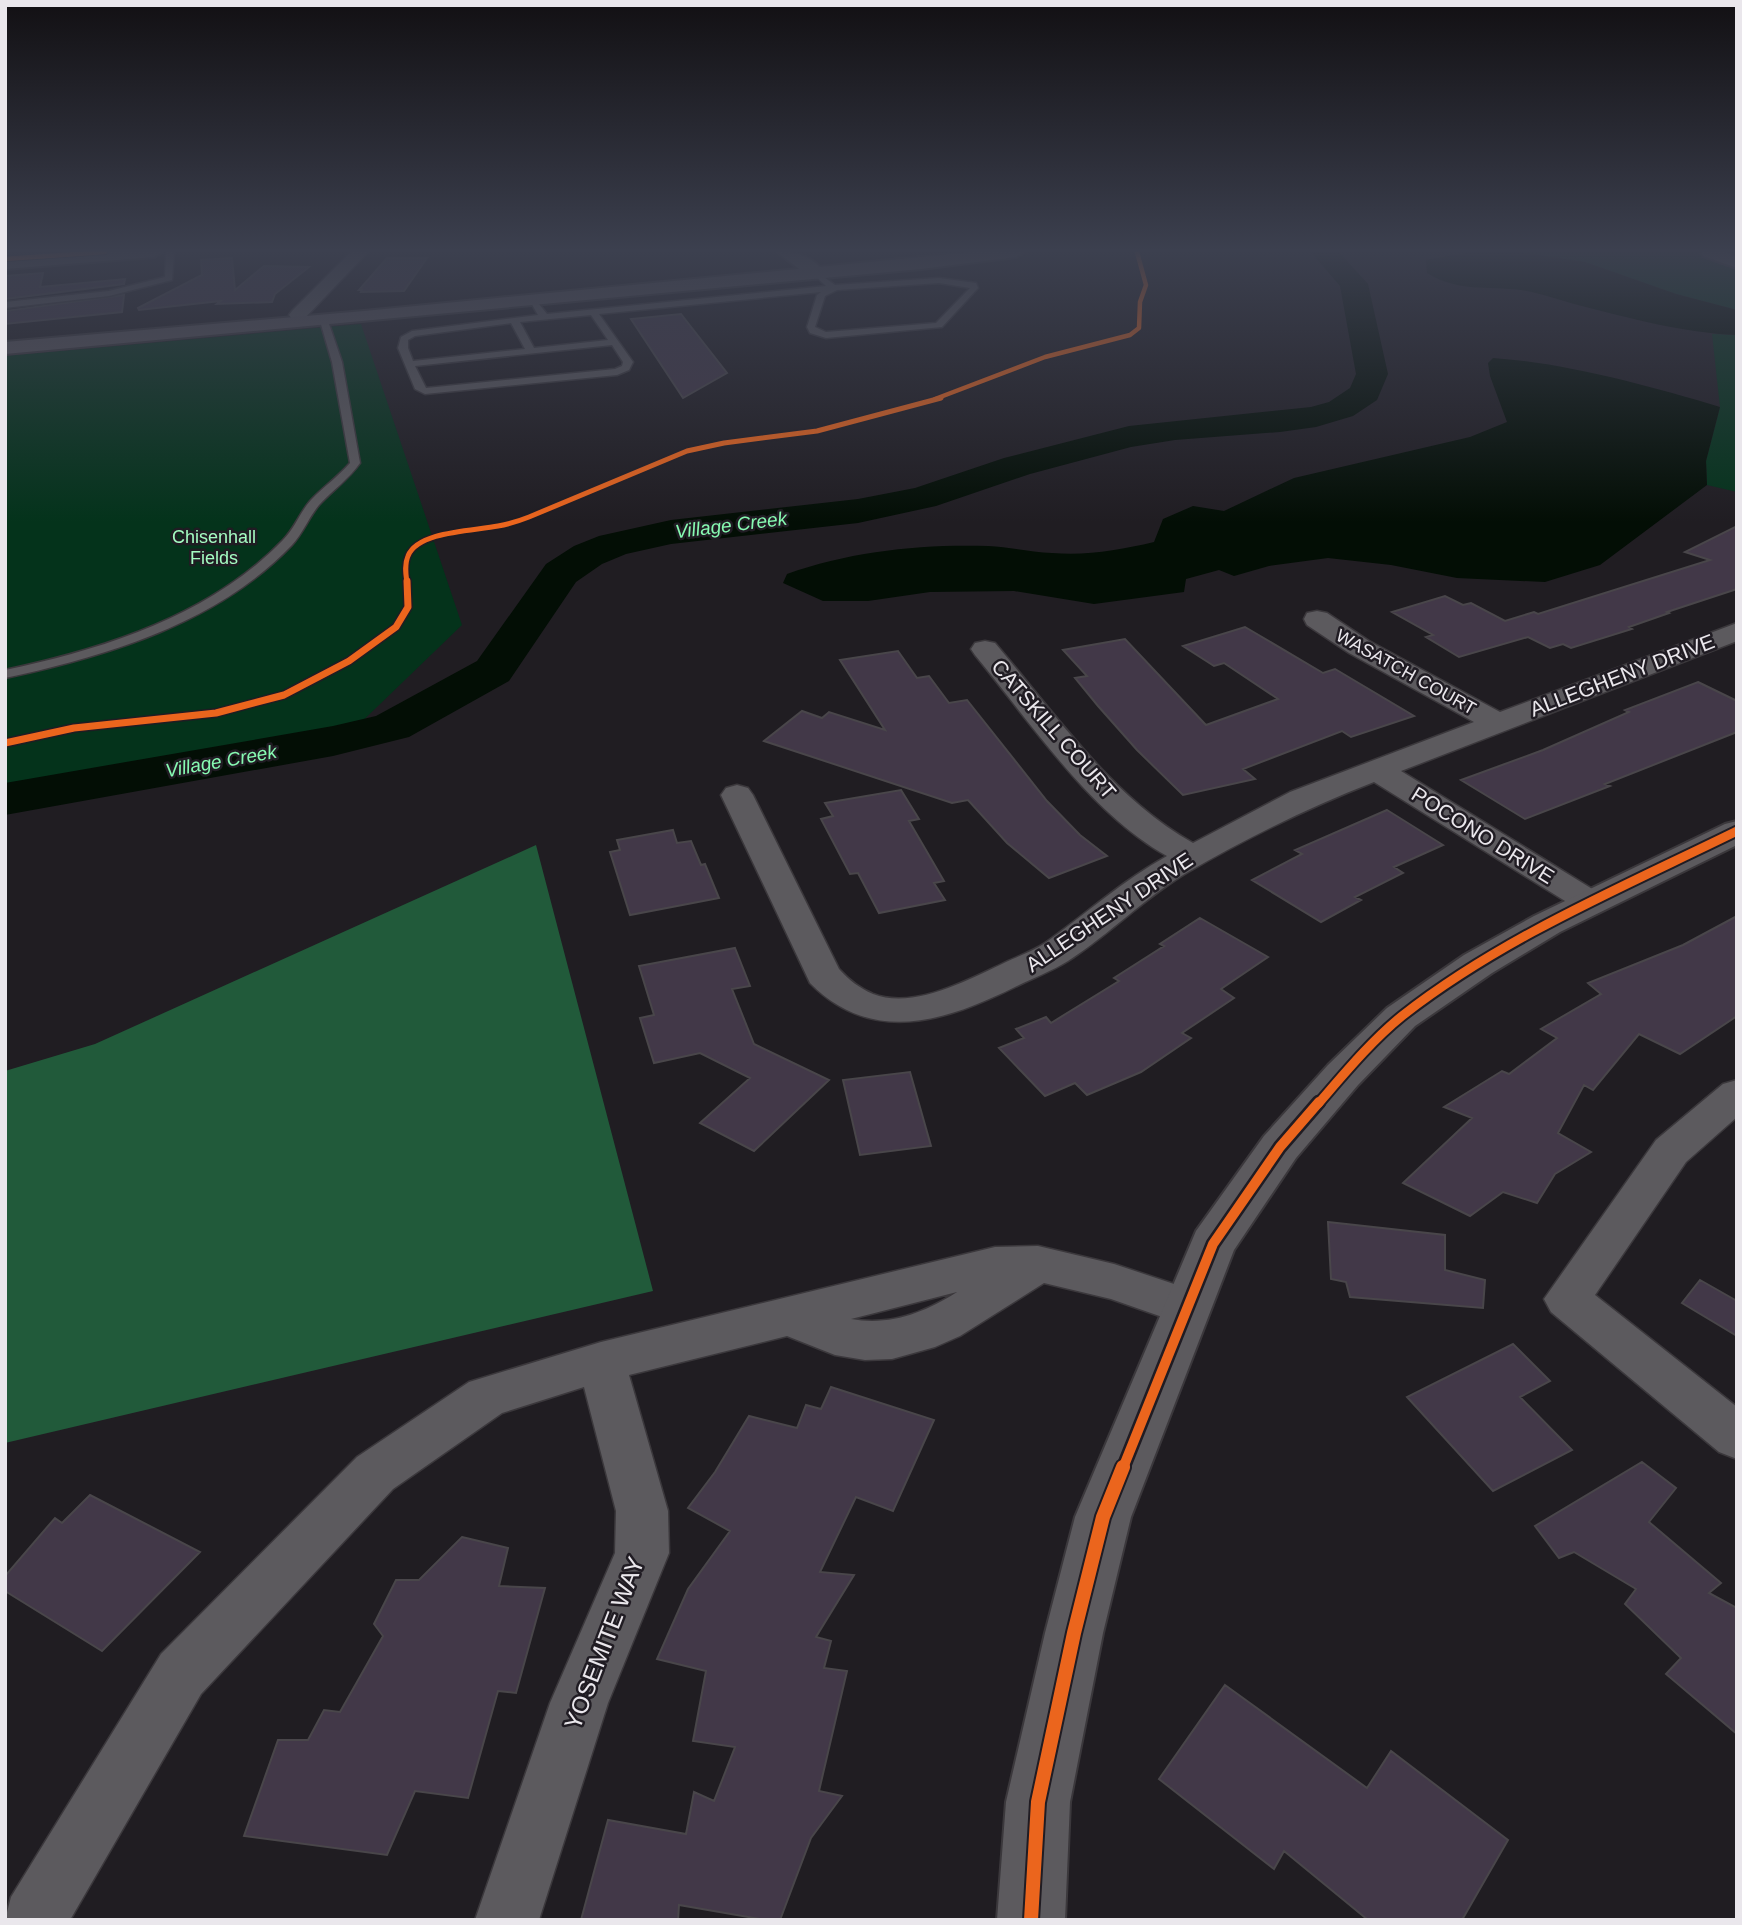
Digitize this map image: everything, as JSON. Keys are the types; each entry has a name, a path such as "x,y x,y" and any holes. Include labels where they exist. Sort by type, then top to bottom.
{"main road":[{"path":"5,348 78,342"}],"street":[{"name":"WASATCH COURT","path":"1317,620 1359,647 1496,722"},
{"name":"ALLEGHENY DRIVE","path":"737,795 823,975 841,993 868,1007 900,1010 928,1007 966,996 1009,978 1055,953 1136,890 1192,856 1301,799 1737,631"},
{"name":"CATSKILL COURT","path":"985,649 1111,797 1156,836 1192,856"},
{"name":"POCONO DRIVE","path":"1376,769 1590,902"},
{"path":"1031,1920 1038,1802 1074,1633 1103,1517 1213,1244 1280,1147 1343,1075 1401,1017 1478,964 1590,902 1735,834"},
{"path":"1737,1094 1671,1151 1567,1299 1737,1437"},
{"path":"34,1920 181,1674 375,1473 486,1396 601,1362 995,1265 1038,1264 1114,1282 1188,1307"},
{"name":"YOSEMITE WAY","path":"507,1920 579,1703 642,1553 642,1511 601,1362"}],"lane":[{"path":"5,674 95,650 165,626 237,586 288,543 315,503 345,478 355,463 337,362 329,342"},
{"path":"404,342 403,348 420,389 425,391 605,374 626,368 628,362 615,342 410,364"},
{"path":"526,342 531,351"}],"green space":[{"name":"Chisenhall Fields","path":"163,342 367,342 462,625 349,734 5,802 5,356"},
{"path":"1713,342 1737,342 1737,492 1707,485 1706,461 1720,407"},
{"path":"536,845 653,1291 5,1443 5,1071 95,1044"}],"shaded area":[{"path":"1493,358 1578,370 1720,407 1706,461 1707,485 1600,565 1545,582 1457,578 1391,565 1328,558 1269,566 1234,576 1219,570 1186,579 1184,592 1094,604 1014,591 930,592 868,601 823,601 783,583 787,574 811,566 912,548 988,546 1078,554 1154,542 1163,519 1193,506 1224,511 1294,478 1470,437 1507,422 1490,376 1488,363"}],"building":[{"path":"646,342 703,342 727,373 683,398"},
{"path":"1737,526 1737,589 1629,627 1632,629 1571,648 1563,644 1550,648 1528,637 1459,657 1426,637 1433,635 1392,612 1445,596 1463,605 1471,603 1505,621 1534,612 1538,614 1710,560 1685,552"},
{"path":"1245,627 1323,673 1335,669 1414,716 1351,737 1342,731 1243,769 1255,779 1183,795 1137,750 1098,706 1075,678 1087,676 1063,650 1125,639 1206,725 1278,699 1224,663 1214,666 1183,646"},
{"path":"898,651 917,678 929,676 949,703 967,700 1047,801 1080,835 1107,856 1049,878 1007,843 968,800 952,803 764,741 802,711 822,718 829,712 885,730 840,660"},
{"path":"1698,682 1737,701 1737,732 1525,819 1461,780 1543,750 1629,712 1625,710"},
{"path":"901,790 919,819 909,821 944,881 934,883 945,900 879,913 858,873 850,874 821,819 833,816 825,803"},
{"path":"1387,810 1443,845 1394,867 1403,873 1355,897 1361,900 1321,922 1252,880 1302,854 1295,850"},
{"path":"673,830 677,843 691,841 701,865 705,864 719,898 630,915 610,852 620,850 617,840"},
{"path":"1737,916 1737,1016 1680,1054 1639,1034 1593,1090 1584,1085 1558,1133 1591,1152 1555,1174 1537,1203 1503,1192 1470,1216 1403,1183 1472,1118 1444,1107 1502,1071 1509,1074 1557,1038 1541,1029 1601,994 1588,983 1683,945"},
{"path":"1200,918 1268,957 1221,989 1234,998 1182,1033 1191,1038 1141,1072 1087,1095 1075,1083 1045,1096 999,1048 1024,1038 1016,1029 1046,1017 1051,1023 1119,981 1114,978 1164,946 1160,944"},
{"path":"735,948 750,986 732,989 754,1044 829,1080 754,1151 700,1123 750,1078 700,1053 654,1063 640,1018 654,1015 639,966"},
{"path":"910,1072 931,1146 860,1155 843,1080"},
{"path":"1328,1222 1445,1235 1445,1270 1485,1280 1483,1308 1350,1297 1346,1282 1331,1279"},
{"path":"1700,1280 1737,1301 1737,1336 1682,1303"},
{"path":"1513,1344 1550,1381 1520,1397 1572,1450 1493,1491 1407,1397"},
{"path":"831,1387 934,1420 893,1511 856,1497 820,1572 854,1575 816,1637 831,1641 824,1668 847,1671 819,1791 842,1796 811,1838 780,1920 765,1920 679,1905 678,1920 581,1920 608,1820 686,1834 694,1792 714,1801 735,1747 693,1741 706,1671 657,1659 688,1589 730,1531 688,1508 715,1472 749,1416 797,1428 806,1405 821,1409"},
{"path":"1642,1462 1676,1488 1649,1522 1721,1583 1709,1593 1737,1608 1737,1734 1666,1674 1681,1658 1625,1604 1636,1589 1574,1552 1559,1558 1535,1526"},
{"path":"90,1495 200,1552 102,1651 5,1591 5,1576 55,1518 62,1523"},
{"path":"462,1537 508,1548 499,1586 545,1588 516,1693 498,1691 468,1798 415,1791 387,1855 244,1836 278,1740 308,1740 324,1710 340,1712 383,1636 374,1624 396,1580 419,1580"},
{"path":"1225,1685 1367,1788 1391,1751 1508,1840 1462,1920 1368,1920 1284,1851 1274,1869 1159,1779"}],"waterway":[{"name":"Village Creek","path":"5,799 333,741 392,727 493,671 561,573 588,555 613,545 671,532 858,511 923,498 1017,466 1129,437 1175,430 1280,422 1316,417 1341,409 1365,393 1372,374 1366,342"}],"cycle path":[{"path":"5,743 74,728 216,713 284,695 349,661 396,627 408,607 408,555 414,547 426,540 512,523 687,451 708,445 802,434 875,416 950,394 1045,357 1103,342"},
{"path":"1031,1920 1038,1802 1074,1633 1103,1517 1213,1244 1280,1147 1343,1075 1401,1017 1478,964 1547,924 1737,831"}]}
